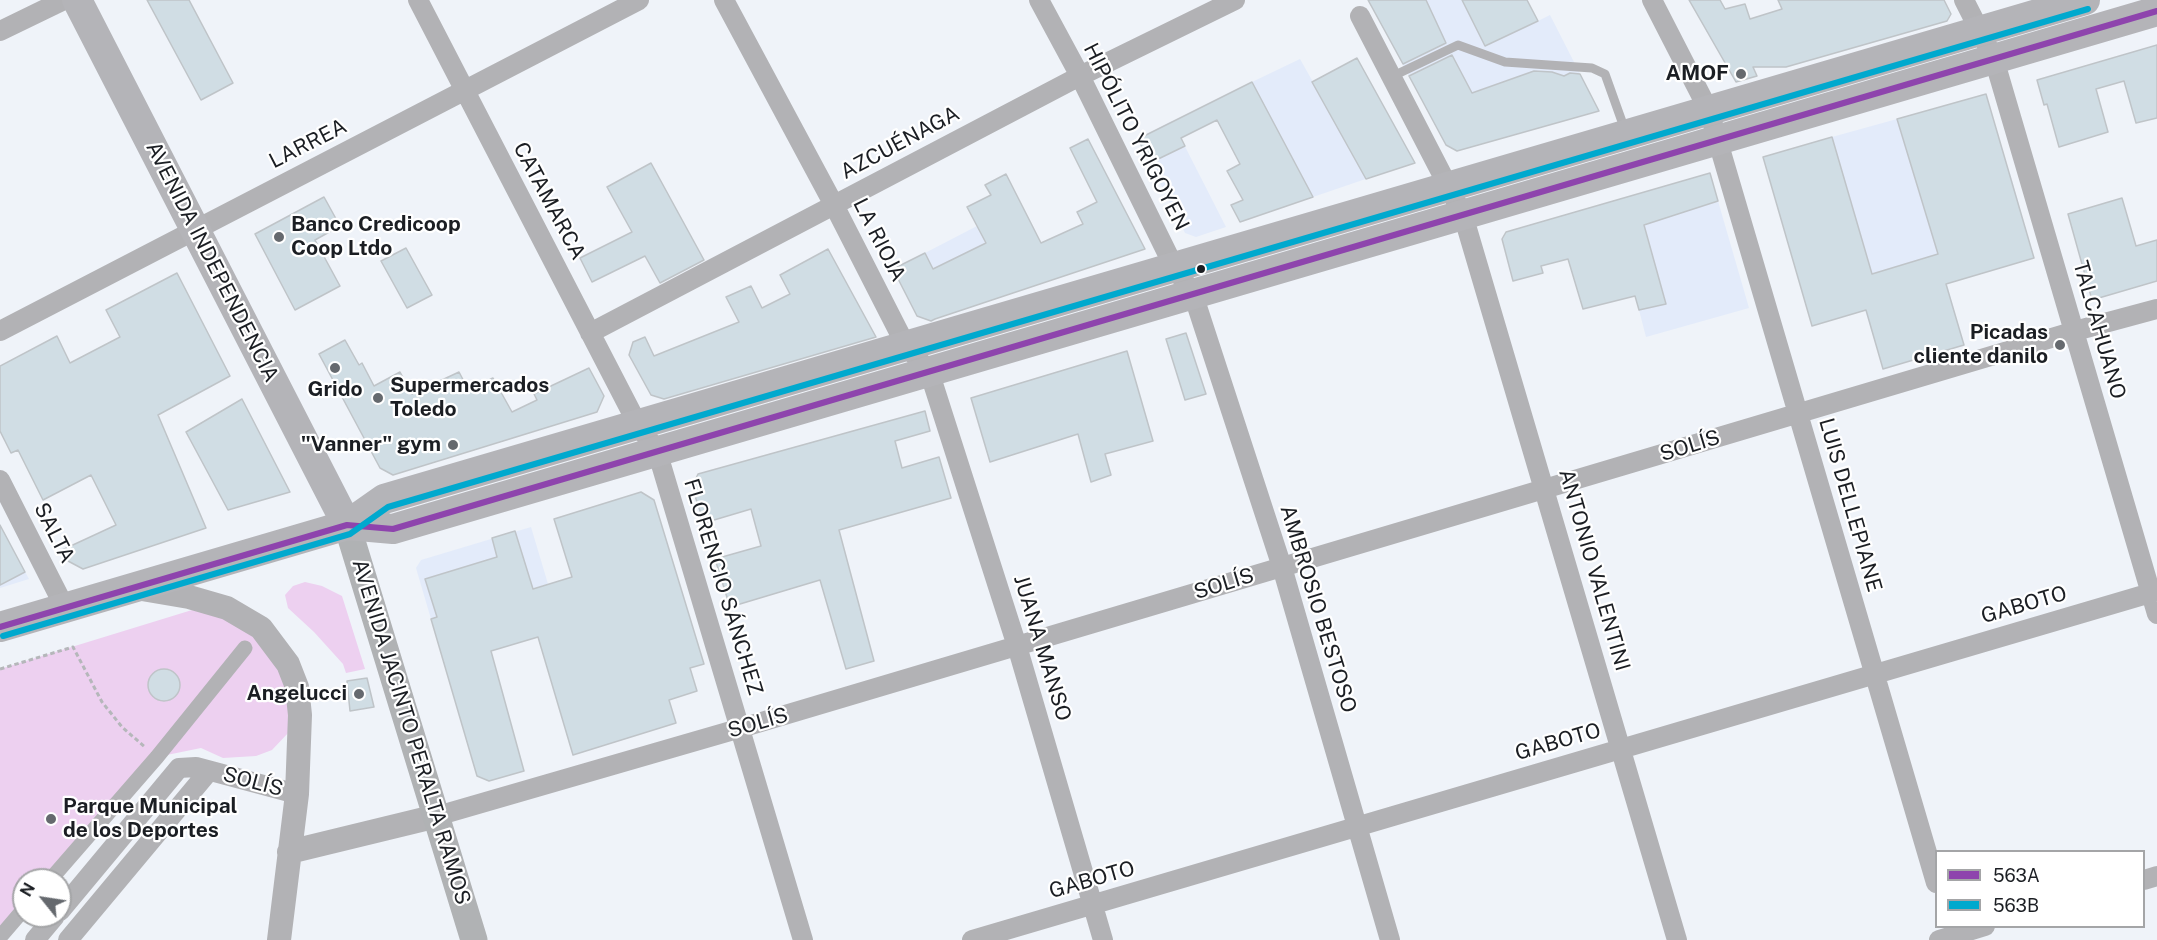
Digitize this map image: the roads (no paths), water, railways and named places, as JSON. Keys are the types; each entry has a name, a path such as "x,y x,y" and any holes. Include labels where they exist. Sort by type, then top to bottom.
{"main road":[{"name":"AVENIDA INDEPENDENCIA","path":"77,0 347,525"},
{"path":"0,627 347,525 384,499 2085,0"},
{"path":"347,525 393,529 2157,11"},
{"name":"AVENIDA JACINTO PERALTA RAMOS","path":"347,525 474,940"}],"street":[{"path":"0,31 64,0"},
{"name":"CATAMARCA","path":"418,0 638,424"},
{"name":"LARREA","path":"0,331 639,0"},
{"name":"LA RIOJA","path":"724,0 834,205 906,346 929,371"},
{"name":"HIPÓLITO YRIGOYEN","path":"1039,0 1080,76 1174,267 1193,294"},
{"name":"AZCUÉNAGA","path":"590,333 1080,76 1235,0"},
{"name":"LUIS DELLEPIANE","path":"1652,0 1709,111 1935,880"},
{"name":"TALCAHUANO","path":"1964,0 1994,59 2154,592 2157,614"},
{"name":"ANTONIO VALENTINI","path":"1359,16 1463,215 1677,940"},
{"name":"AMBROSIO BESTOSO","path":"1193,294 1282,567 1390,940"},
{"name":"SOLÍS","path":"289,852 437,816 741,728 2074,331 2157,309"},
{"name":"JUANA MANSO","path":"929,371 1017,646 1103,940"},
{"name":"FLORENCIO SÁNCHEZ","path":"638,424 657,451 803,940"},
{"name":"SALTA","path":"0,480 64,608"},
{"path":"134,588 189,597 227,608 261,628 288,664 297,687 300,715 297,794 279,940"},
{"name":"GABOTO","path":"972,940 2154,592"},
{"path":"60,868 157,757 245,648"},
{"name":"SOLÍS","path":"72,897 179,768 196,767 297,794"},
{"path":"68,940 210,771"},
{"path":"0,937 12,923"},
{"path":"35,940 46,928"},
{"path":"1949,936 1981,928"}],"lane":[{"path":"1391,77 1458,45 1505,62 1592,68 1605,74 1627,135"}],"place":[{"name":"AMOF","path":"1741,74"},
{"name":"Banco Credicoop Coop Ltdo","path":"279,237"},
{"name":"Picadas cliente danilo","path":"2060,345"},
{"name":"Grido","path":"335,368"},
{"name":"Supermercados Toledo","path":"378,398"},
{"name":"\"Vanner\" gym","path":"453,445"},
{"name":"Angelucci","path":"359,694"},
{"name":"Parque Municipal de los Deportes","path":"51,819"}]}
